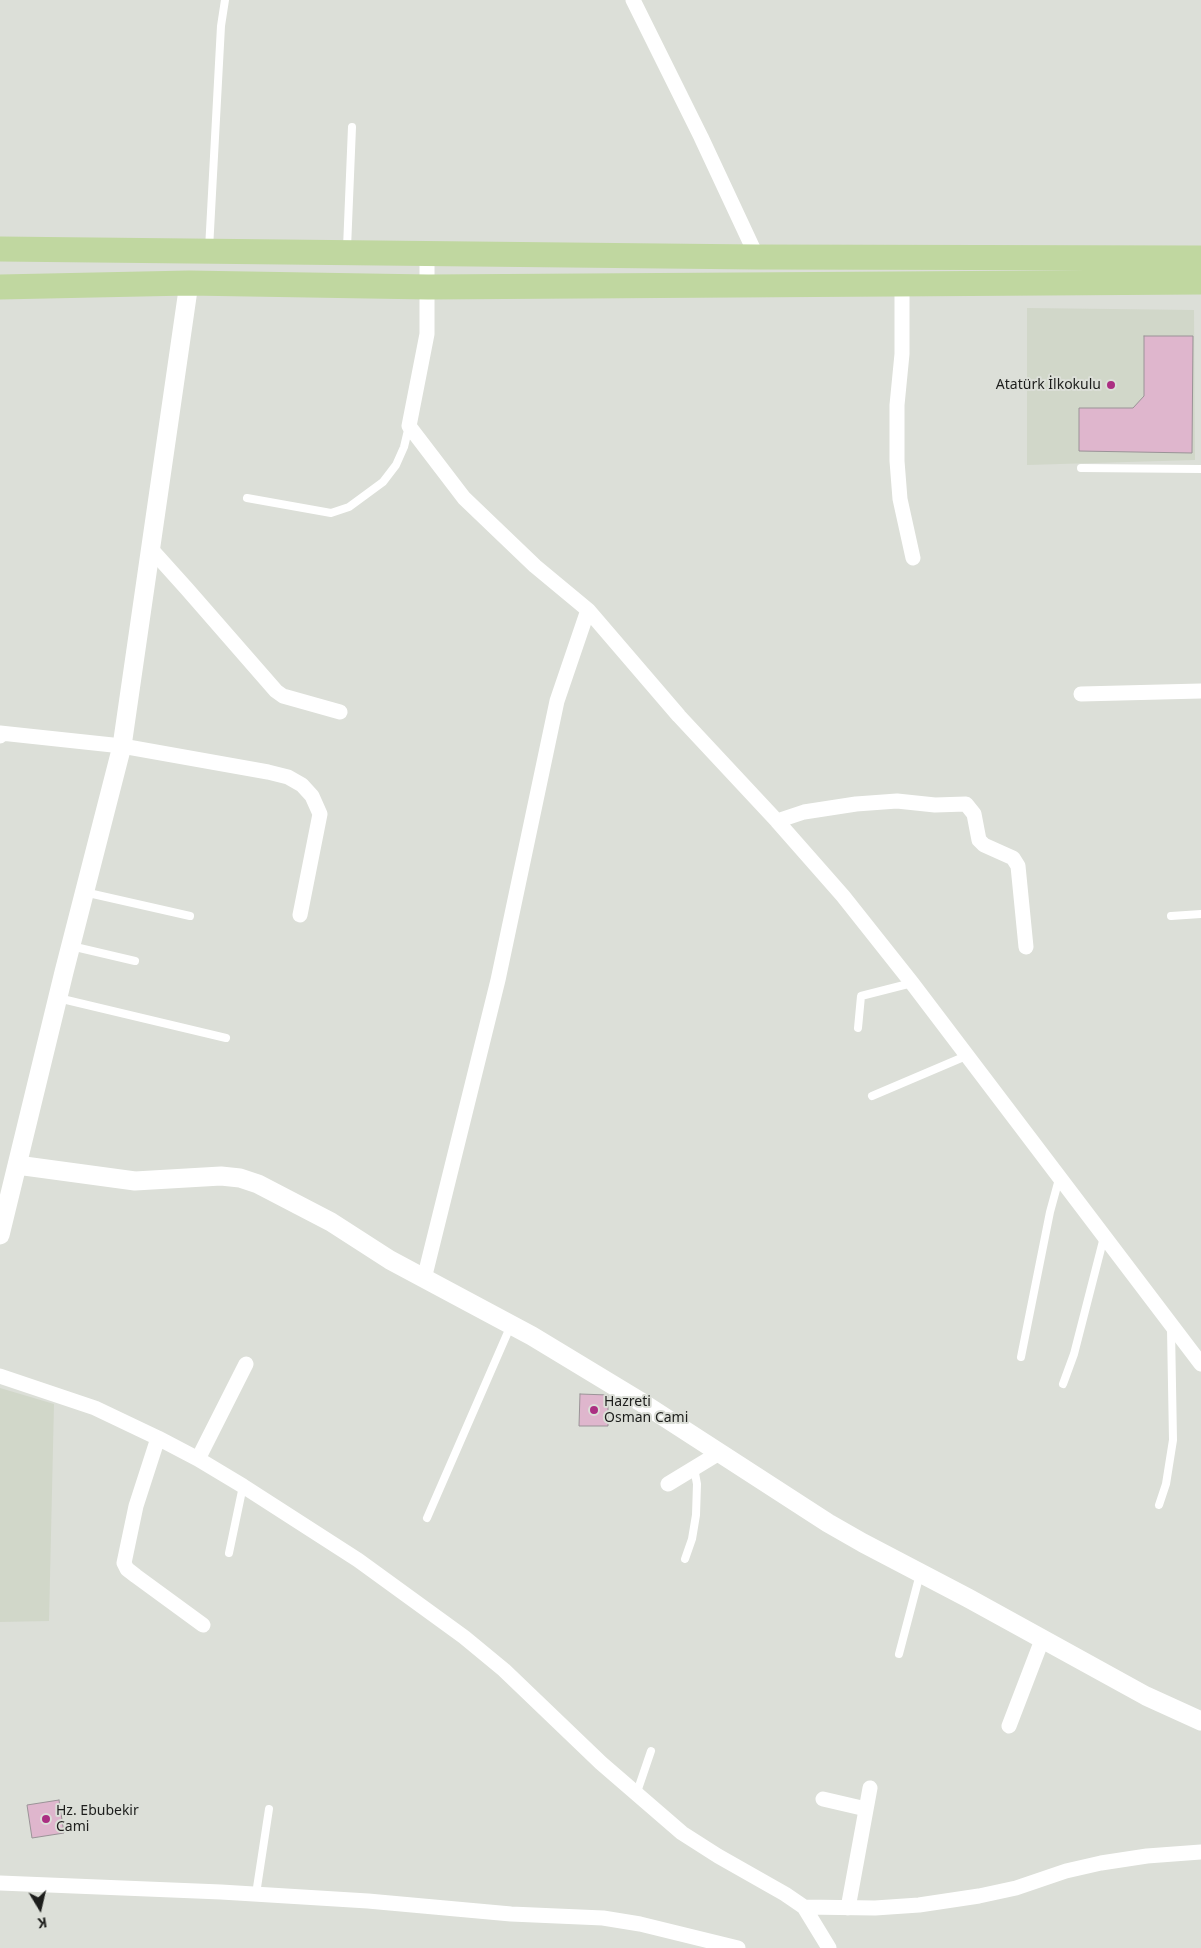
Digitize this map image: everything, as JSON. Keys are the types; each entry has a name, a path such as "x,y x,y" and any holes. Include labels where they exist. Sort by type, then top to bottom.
{"highway":[{"path":"0,249 756,257 1201,258"},
{"path":"0,287 189,283 428,287 1201,282"}],"street":[{"path":"633,0 701,137 756,257"},
{"path":"427,253 427,334 409,426 464,498 535,566 588,610 679,716 777,821 843,896 912,983 1201,1364"},
{"path":"0,1235 70,946 122,746 189,283"},
{"path":"902,284 902,354 896,405 896,461 900,498 913,558"},
{"path":"151,549 276,691 283,696 340,712"},
{"path":"424,1279 498,980 557,701 588,610"},
{"path":"1081,694 1201,691"},
{"path":"0,736 0,733 122,746 268,772 288,778 302,785 312,796 320,814 300,915"},
{"path":"777,821 804,812 856,804 897,801 935,805 966,804 974,814 979,840 984,845 1013,858 1018,866 1026,947"},
{"path":"17,1165 135,1181 221,1176 240,1178 258,1184 331,1222 390,1260 511,1325 641,1402 828,1523 1146,1696 1201,1721"},
{"path":"198,1459 246,1364"},
{"path":"0,1376 95,1408 158,1438 243,1486 358,1560 464,1637 504,1670 636,1795 682,1833 804,1907 829,1948"},
{"path":"158,1438 136,1506 124,1564 136,1576 203,1624"},
{"path":"668,1484 719,1452"},
{"path":"1009,1726 1042,1640"},
{"path":"848,1908 870,1788"},
{"path":"823,1799 866,1809"},
{"path":"804,1907 848,1908 919,1905 980,1896 1016,1888 1066,1871 1101,1863 1147,1856 1201,1852"},
{"path":"0,1883 256,1894 368,1901 511,1914 603,1918 640,1924 738,1948"}],"lane":[{"path":"209,251 221,26 225,0"},
{"path":"346,253 352,127"},
{"path":"247,498 331,513 349,507 383,482 396,465 404,447 409,426"},
{"path":"1081,468 1201,469"},
{"path":"84,892 190,916"},
{"path":"1171,916 1201,914"},
{"path":"70,946 135,961"},
{"path":"858,1028 861,996 912,983"},
{"path":"58,998 226,1038"},
{"path":"872,1096 966,1056"},
{"path":"1021,1357 1050,1212 1059,1178"},
{"path":"1062,1384 1074,1354 1104,1236"},
{"path":"1159,1505 1166,1484 1173,1440 1171,1324"},
{"path":"428,1518 511,1325"},
{"path":"685,1558 692,1539 696,1515 697,1484 694,1468"},
{"path":"229,1553 243,1486"},
{"path":"900,1654 920,1573"},
{"path":"636,1795 651,1751"},
{"path":"256,1894 268,1809"}],"shaded area":[{"name":"Atatürk İlkokulu","path":"1027,308 1194,310 1195,460 1027,465"},
{"path":"0,1388 54,1404 49,1621 0,1622"}],"building":[{"path":"1144,336 1193,336 1192,453 1079,451 1079,408 1133,408 1144,396"},
{"name":"Hazreti Osman Cami","path":"580,1394 608,1395 608,1426 579,1426"},
{"name":"Hz. Ebubekir Cami","path":"59,1800 64,1833 32,1838 27,1805"}],"place":[{"name":"Atatürk İlkokulu","path":"1111,385"},
{"name":"Hazreti Osman Cami","path":"594,1410"},
{"name":"Hz. Ebubekir Cami","path":"46,1819"}]}
